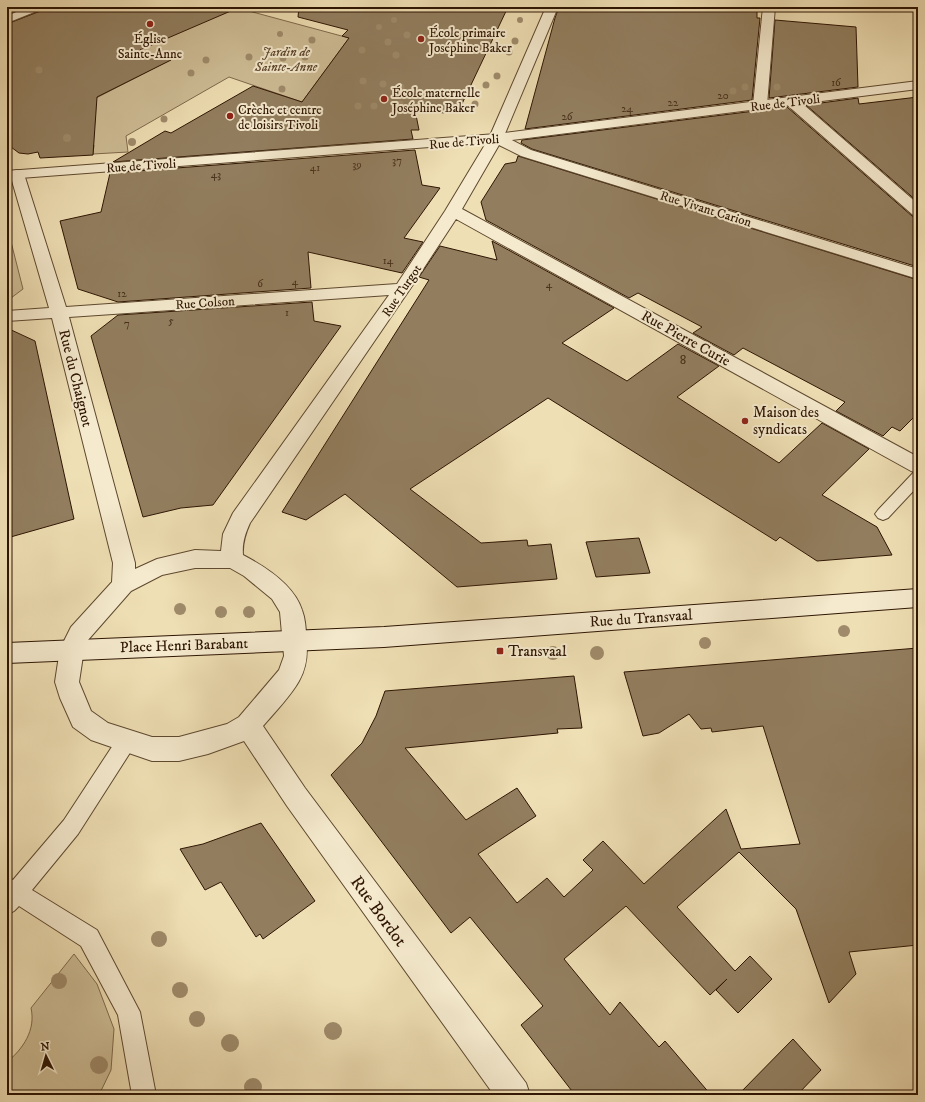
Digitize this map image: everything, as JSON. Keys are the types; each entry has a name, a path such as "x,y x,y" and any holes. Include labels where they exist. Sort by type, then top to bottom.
{"street":[{"path":"7,20 38,7"},
{"name":"Rue Turgot","path":"233,560 231,548 233,535 241,520 402,289 453,211 496,138 552,7"},
{"path":"760,105 769,7"},
{"name":"Rue de Tivoli","path":"12,174 496,138 918,85"},
{"path":"791,101 918,212"},
{"name":"Rue Vivant Carion","path":"496,138 526,153 918,274"},
{"name":"Rue du Chaignot","path":"12,174 59,312 124,563 123,585"},
{"name":"Rue Pierre Curie","path":"453,211 918,466"},
{"name":"Rue Colson","path":"7,316 402,289"},
{"path":"195,559 233,560 252,570 280,592 291,610 296,640 296,656 290,675 248,725 235,733 208,742 179,748 152,749 126,742 100,732 82,719 66,682 72,649 79,634 123,585 157,568 195,559"},
{"name":"Rue du Transvaal","path":"364,638 918,598"},
{"name":"Place Henri Barabant","path":"9,653 72,649 364,638"},
{"name":"Rue Bordot","path":"248,725 296,797 514,1095"}],"lane":[{"path":"883,514 918,477"},
{"path":"126,742 71,827 10,895 89,938 129,1012 144,1095"}],"green space":[{"name":"Jardin de Sainte-Anne","path":"234,7 349,38 302,102 229,77 126,136 128,152 93,154 94,145 58,147 7,90 67,113 170,60 120,43"},
{"path":"7,226 23,289 7,301"},
{"path":"74,954 97,984 114,1029 111,1070 99,1095 7,1095 7,1062 23,1045 27,1038 32,1024 31,1008"}],"building":[{"path":"46,7 240,7 140,50 171,60 97,97 93,155 40,158 38,152 28,154 19,153 7,144 7,24 43,10"},
{"path":"299,7 508,7 460,108 449,107 445,113 415,110 419,130 411,130 413,139 113,162 165,131 171,133 253,86 302,102 349,38 342,36 348,30 298,17"},
{"path":"559,7 711,7 757,11 757,18 760,18 752,100 525,129"},
{"path":"775,20 856,27 858,87 769,98"},
{"path":"918,97 918,202 806,105 858,98 859,104"},
{"path":"787,107 912,216 918,218 918,267 532,149 521,143 522,140"},
{"path":"415,150 422,185 440,188 404,238 423,242 402,273 308,252 311,288 118,302 78,289 60,221 101,212 110,173"},
{"path":"518,156 918,280 918,413 900,431 892,427 883,436 836,411 845,402 743,348 734,355 693,333 702,327 638,293 629,298 486,220 481,202 505,164 516,162"},
{"path":"492,241 614,308 562,343 627,381 678,344 719,366 677,397 779,463 822,423 869,449 822,495 877,527 892,555 817,561 780,537 776,541 548,398 410,489 481,543 527,540 528,546 551,544 557,579 457,587 345,494 306,520 282,512 429,280 419,277 440,246 497,260"},
{"path":"312,302 314,321 341,326 213,505 181,508 143,517 91,336 118,315"},
{"path":"7,328 35,341 74,519 7,538"},
{"path":"639,538 650,573 596,577 586,542"},
{"path":"918,648 918,945 849,952 856,974 829,1003 796,909 739,852 677,907 735,971 750,956 772,979 738,1013 716,990 727,979 710,995 626,906 564,959 610,1015 620,1002 659,1047 665,1041 711,1095 575,1095 521,1025 543,1006 470,917 451,933 331,775 362,743 376,716 385,691 574,676 582,728 557,729 558,733 405,748 466,820 517,788 536,816 478,854 517,903 547,878 564,897 593,870 583,860 603,841 644,884 726,809 741,849 800,844 763,726 712,732 711,728 701,729 689,714 659,733 643,736 624,672"},
{"path":"261,823 315,901 263,939 260,934 256,937 221,882 205,890 180,849 203,844"},
{"path":"793,1039 821,1070 797,1095 738,1095"}],"place":[{"name":"Église Sainte-Anne","path":"150,24"},
{"name":"École primaire Joséphine Baker","path":"421,39"},
{"name":"École maternelle Joséphine Baker","path":"384,99"},
{"name":"Crèche et centre de loisirs Tivoli","path":"230,116"},
{"name":"Maison des syndicats","path":"745,421"},
{"name":"Transvaal","path":"500,651"}]}
